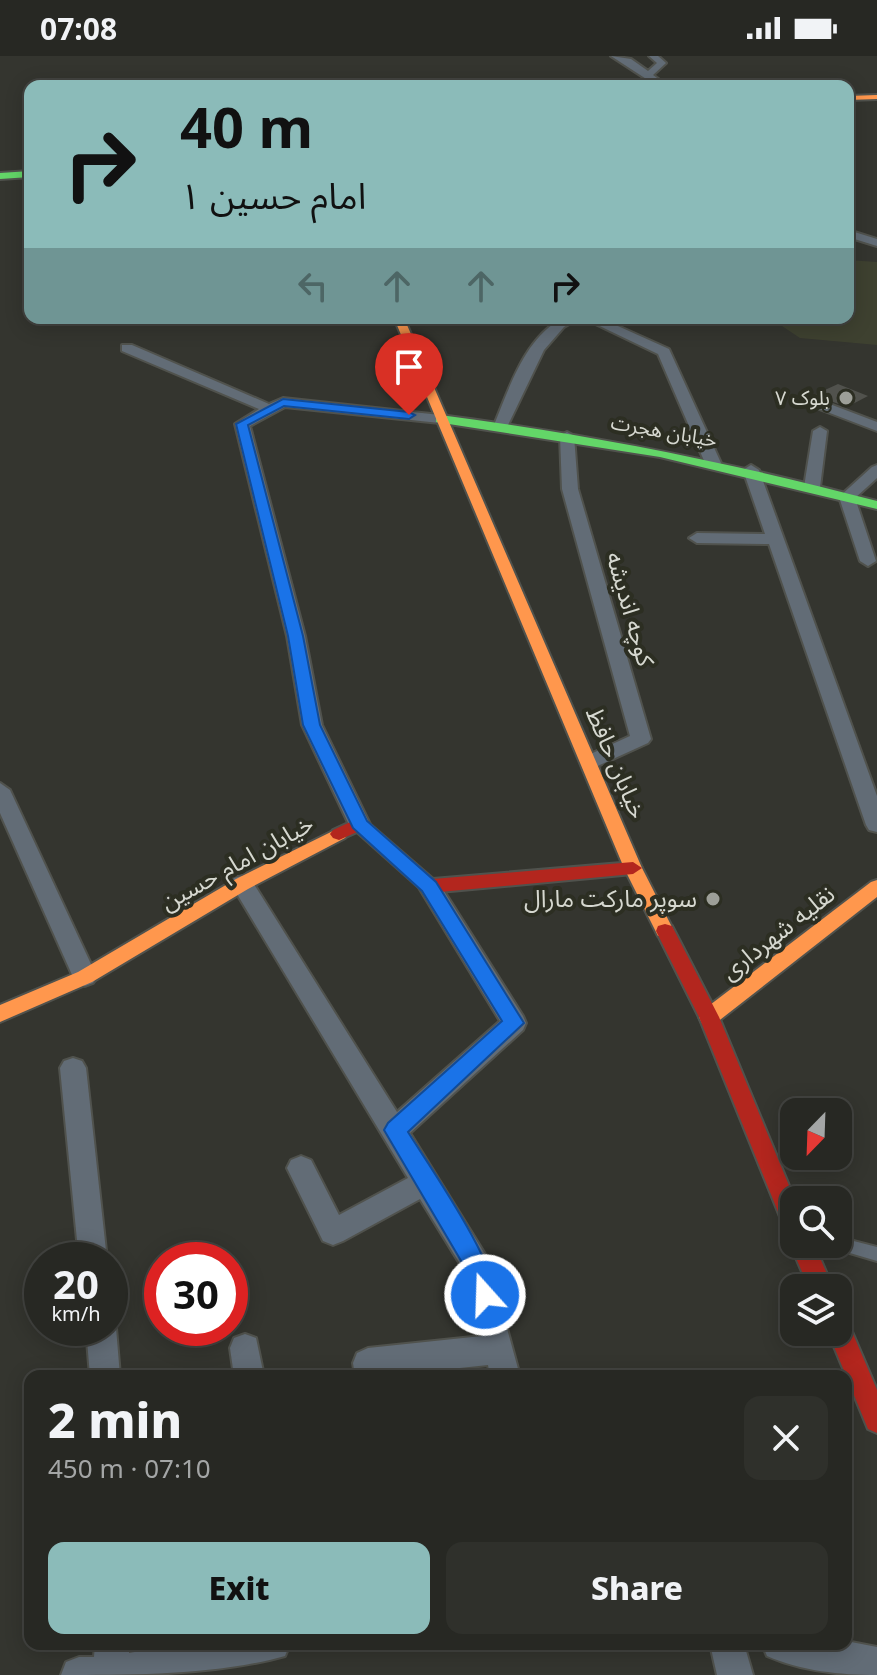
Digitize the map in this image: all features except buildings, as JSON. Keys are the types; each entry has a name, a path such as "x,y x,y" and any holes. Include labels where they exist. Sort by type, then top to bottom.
{"main road":[{"path":"854,98 877,97"},
{"path":"854,108 877,107"},
{"path":"0,165 24,163"},
{"path":"0,176 24,174"},
{"name":"خیابان حافظ","path":"401,324 591,762 633,868 709,1017 780,1190"},
{"name":"خیابان هجرت","path":"440,419 501,425 751,470 877,505"},
{"path":"359,824 429,886 633,868"},
{"name":"خیابان امام حسین","path":"0,1014 85,977 242,884 359,824"},
{"name":"نقلیه شهرداری","path":"709,1017 877,887"},
{"path":"846,1346 877,1420"}],"street":[{"path":"615,56 655,80"},
{"path":"648,75 662,63 653,56"},
{"path":"854,235 877,243"},
{"path":"501,425 532,356 559,324"},
{"path":"602,324 664,352 713,463"},
{"path":"127,348 270,409"},
{"path":"806,399 877,427"},
{"path":"359,824 312,725 296,636 242,424 283,402 440,419"},
{"path":"812,487 820,431"},
{"name":"کوچه اندیشه","path":"567,436 570,489 641,739 591,762"},
{"path":"751,470 877,825"},
{"path":"868,561 847,497 877,470"},
{"path":"697,538 776,539"},
{"path":"0,790 85,977"},
{"path":"242,884 478,1268 502,1362 369,1370"},
{"path":"395,1130 514,1023 429,886"},
{"path":"73,1068 91,1242"},
{"path":"301,1168 333,1232 426,1182"},
{"path":"102,1346 104,1370"},
{"path":"101,1664 221,1650"},
{"path":"729,1650 735,1675"},
{"path":"807,1650 877,1665"}],"lane":[{"path":"852,1247 877,1254"}],"shaded area":[{"path":"854,260 877,262 877,345 800,338 779,324 854,324"}],"traffic: fast":[{"path":"0,176 24,174"},
{"path":"440,419 550,434 660,454 877,505"}],"traffic: slow":[{"path":"854,98 877,97"},
{"path":"402,324 633,868 665,931"},
{"path":"0,1014 85,977 242,884 339,834"},
{"path":"709,1017 877,887"}],"traffic: jam":[{"path":"339,834 359,824 429,886 633,868"},
{"path":"665,931 709,1017 780,1190"},
{"path":"808,1258 815,1274"},
{"path":"846,1346 877,1420"}],"place":[{"name":"بلوک ۷","path":"846,398"},
{"name":"سوپر مارکت مارال","path":"713,899"}],"route":[{"path":"409,415 283,402 242,424 296,636 312,725 359,824 429,886 514,1023 395,1130 478,1268 485,1295"}]}
